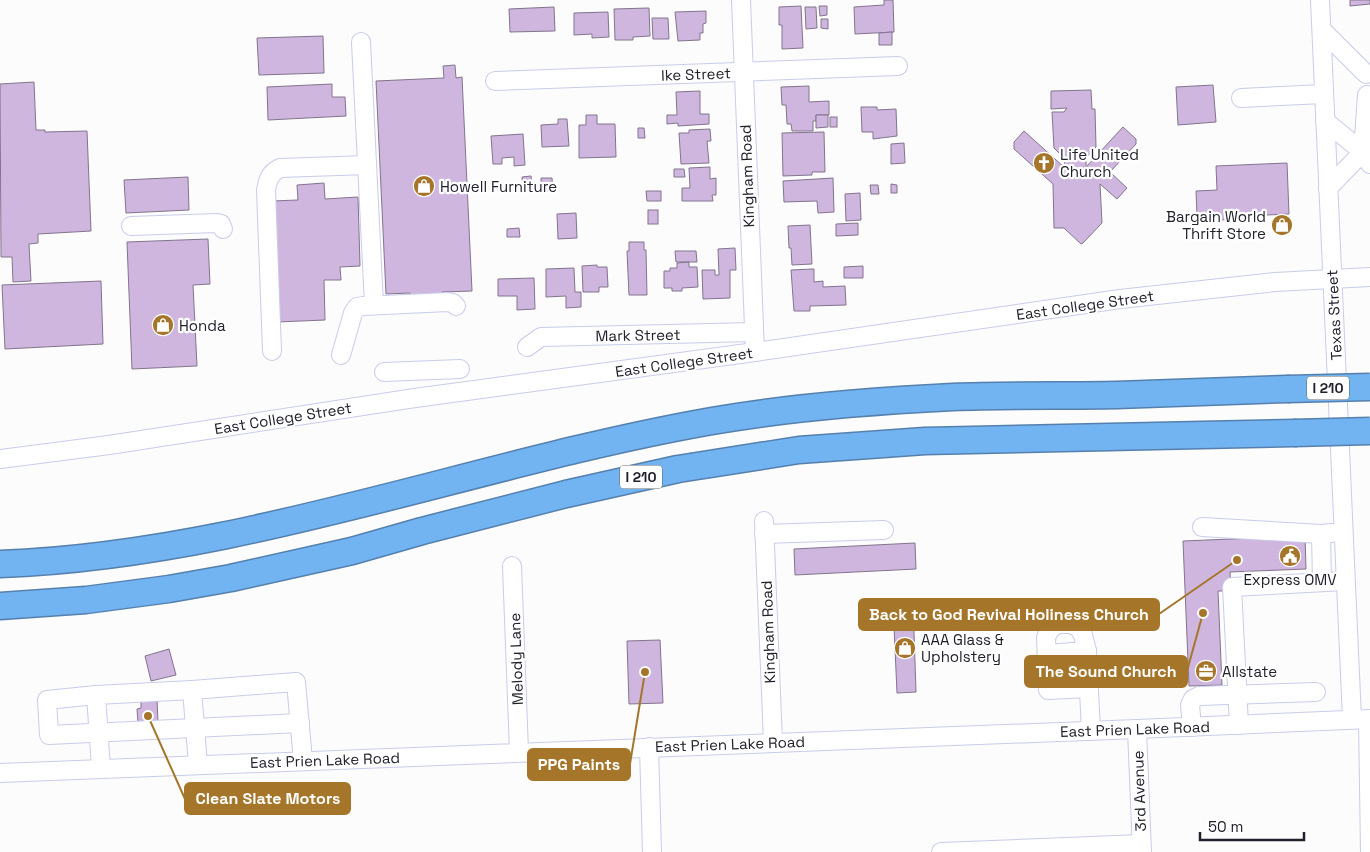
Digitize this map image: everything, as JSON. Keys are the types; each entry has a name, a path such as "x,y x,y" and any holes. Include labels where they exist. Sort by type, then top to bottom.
{"highway":[{"name":"I 210","path":"0,564 34,563 158,548 258,529 634,435 768,412 954,397 1117,395 1370,387"},
{"name":"I 210","path":"0,606 86,600 169,589 231,578 352,551 566,494 678,469 799,450 925,442 1370,431"}],"street":[{"name":"Kingham Road","path":"741,0 754,352"},
{"name":"Texas Street","path":"1320,0 1345,581 1363,719 1370,852"},
{"path":"1322,30 1366,74"},
{"path":"361,42 374,305"},
{"name":"Ike Street","path":"495,81 898,66"},
{"path":"1240,98 1324,94"},
{"path":"1366,158 1367,95"},
{"path":"1325,121 1366,158"},
{"path":"1328,188 1366,158"},
{"path":"272,351 266,190 270,175 280,168 367,165"},
{"path":"131,226 217,223 221,224 223,229"},
{"name":"East College Street","path":"0,460 415,398 754,352 1120,299 1275,282 1370,277"},
{"path":"341,355 353,313 357,307 448,302 456,306"},
{"name":"Mark Street","path":"527,347 540,337 753,332"},
{"path":"384,372 460,369"},
{"name":"Kingham Road","path":"772,742 764,527 884,530"},
{"path":"1202,527 1321,534 1343,533"},
{"path":"1321,534 1322,582"},
{"name":"Melody Lane","path":"512,566 519,752"},
{"path":"1239,725 1232,587 1345,581"},
{"path":"1088,688 1048,690 1046,637 1051,628 1059,624 1070,624 1079,628 1083,635 1087,651 1091,731"},
{"path":"1047,654 1087,651"},
{"path":"300,723 49,735 47,700 296,682 300,723 303,761"},
{"path":"192,690 198,765"},
{"path":"1192,727 1190,705 1193,699 1198,696 1316,692"},
{"path":"96,695 101,768"},
{"name":"East Prien Lake Road","path":"0,773 772,742 1137,730 1363,719"},
{"name":"3rd Avenue","path":"1137,730 1141,848"},
{"path":"649,747 652,852"},
{"path":"940,852 1141,848"}],"building":[{"path":"884,0 893,0 894,32 855,34 854,7 884,5"},
{"path":"1350,0 1370,0 1370,4 1350,6"},
{"path":"801,6 803,48 782,49 782,25 779,25 779,7"},
{"path":"819,6 827,6 827,15 820,16"},
{"path":"554,7 555,31 510,32 509,9"},
{"path":"805,7 816,7 817,28 806,29"},
{"path":"649,8 650,36 633,37 633,40 615,40 614,9"},
{"path":"706,11 706,23 703,24 703,33 700,33 700,40 678,41 675,12"},
{"path":"608,12 609,37 592,38 592,34 574,35 574,13"},
{"path":"652,18 668,18 669,39 653,39"},
{"path":"821,19 828,19 828,29 821,28"},
{"path":"892,32 892,45 879,45 879,33"},
{"path":"323,36 324,73 259,75 257,38"},
{"name":"Howell Furniture","path":"455,65 456,78 462,77 472,291 442,292 443,297 411,298 410,293 386,294 376,81 444,78 443,66"},
{"path":"34,82 36,130 45,130 45,132 87,131 91,231 38,234 38,243 29,244 31,281 13,282 12,257 1,257 0,84"},
{"path":"332,84 332,97 345,97 346,116 268,120 267,87"},
{"path":"1213,85 1216,122 1178,125 1176,87"},
{"path":"809,86 809,102 829,101 829,115 816,115 816,121 813,121 813,131 792,131 791,124 787,124 786,105 782,105 781,87"},
{"name":"Life United Church","path":"1091,90 1092,109 1095,109 1096,147 1086,158 1086,167 1123,127 1136,139 1136,144 1110,172 1127,188 1117,199 1100,184 1102,223 1081,244 1064,228 1054,228 1053,184 1014,149 1014,142 1024,131 1065,168 1064,158 1054,148 1052,112 1064,112 1067,108 1051,109 1051,91"},
{"path":"700,91 700,114 709,114 709,124 678,126 678,123 667,124 667,115 677,115 676,92"},
{"path":"861,107 877,107 877,110 896,109 897,136 873,139 873,132 862,132"},
{"path":"586,115 597,115 597,124 615,124 616,157 579,158 579,125 586,125"},
{"path":"816,115 828,115 828,127 816,128"},
{"path":"830,117 837,117 837,127 830,127"},
{"path":"558,119 567,119 569,146 542,147 541,125 558,124"},
{"path":"638,128 644,128 645,138 638,138"},
{"path":"710,129 711,141 707,141 709,163 681,164 679,133 689,133 689,130"},
{"path":"824,132 825,172 812,172 812,175 783,176 782,133"},
{"path":"523,134 525,165 514,166 514,157 502,158 502,164 493,164 491,136"},
{"path":"904,143 905,163 891,164 891,144"},
{"path":"1287,163 1289,214 1245,216 1245,219 1219,220 1219,213 1197,214 1196,191 1217,190 1216,166"},
{"path":"710,167 710,179 716,178 716,195 712,195 713,201 682,201 682,188 690,188 689,168"},
{"path":"674,169 684,169 685,177 674,177"},
{"path":"531,176 532,186 523,187 522,177"},
{"path":"188,177 189,210 126,213 124,180"},
{"path":"541,178 552,178 553,191 541,191"},
{"path":"833,178 834,212 818,213 817,201 784,202 783,181"},
{"path":"324,183 325,199 358,197 360,266 340,267 341,280 324,280 325,320 277,322 272,201 298,200 297,185"},
{"path":"891,184 897,185 897,193 891,193"},
{"path":"870,185 878,185 879,194 871,194"},
{"path":"646,191 661,191 661,201 647,201"},
{"path":"860,193 861,220 846,221 845,194"},
{"path":"648,210 658,210 658,224 648,224"},
{"path":"576,213 577,238 558,239 557,214"},
{"path":"858,223 858,235 836,236 836,224"},
{"path":"810,225 812,264 792,265 788,226"},
{"path":"519,228 520,237 507,237 507,229"},
{"name":"Honda","path":"208,239 210,284 193,285 197,366 132,369 127,242"},
{"path":"629,242 644,242 644,250 646,250 647,295 629,295 627,251 629,251"},
{"path":"735,248 736,270 730,270 730,298 703,299 702,270 715,270 715,275 719,275 718,249"},
{"path":"675,251 696,251 697,262 676,262"},
{"path":"689,262 689,267 697,267 698,287 682,288 682,291 672,291 672,288 664,288 664,271 670,271 670,268 677,268 677,263"},
{"path":"597,265 597,267 607,267 608,287 599,287 599,292 583,292 582,266"},
{"path":"863,266 863,278 844,278 844,267"},
{"path":"574,268 575,292 581,292 581,307 566,308 566,296 546,297 546,269"},
{"path":"814,269 814,282 823,281 823,287 845,286 846,305 810,306 810,311 794,311 791,270"},
{"path":"534,278 535,309 517,310 517,296 498,296 498,279"},
{"path":"101,281 103,344 5,349 2,285"},
{"path":"1305,536 1306,569 1230,572 1231,591 1218,591 1222,685 1189,686 1183,541"},
{"path":"915,543 916,569 795,575 794,549"},
{"name":"AAA Glass & Upholstery","path":"913,603 916,692 897,693 893,604"},
{"path":"660,640 663,703 629,704 627,641"},
{"path":"169,649 176,675 151,681 145,656"},
{"path":"141,698 157,698 158,723 138,723 137,709 141,708"}],"place":[{"name":"Life United Church","path":"1044,163"},
{"name":"Howell Furniture","path":"424,186"},
{"name":"Bargain World Thrift Store","path":"1282,225"},
{"name":"Honda","path":"163,325"},
{"name":"Express OMV","path":"1290,556"},
{"name":"Back to God Revival Holiness Church","path":"1237,560"},
{"name":"The Sound Church","path":"1203,613"},
{"name":"AAA Glass & Upholstery","path":"905,648"},
{"name":"Allstate","path":"1206,671"},
{"name":"PPG Paints","path":"645,672"},
{"name":"Clean Slate Motors","path":"148,716"}]}
